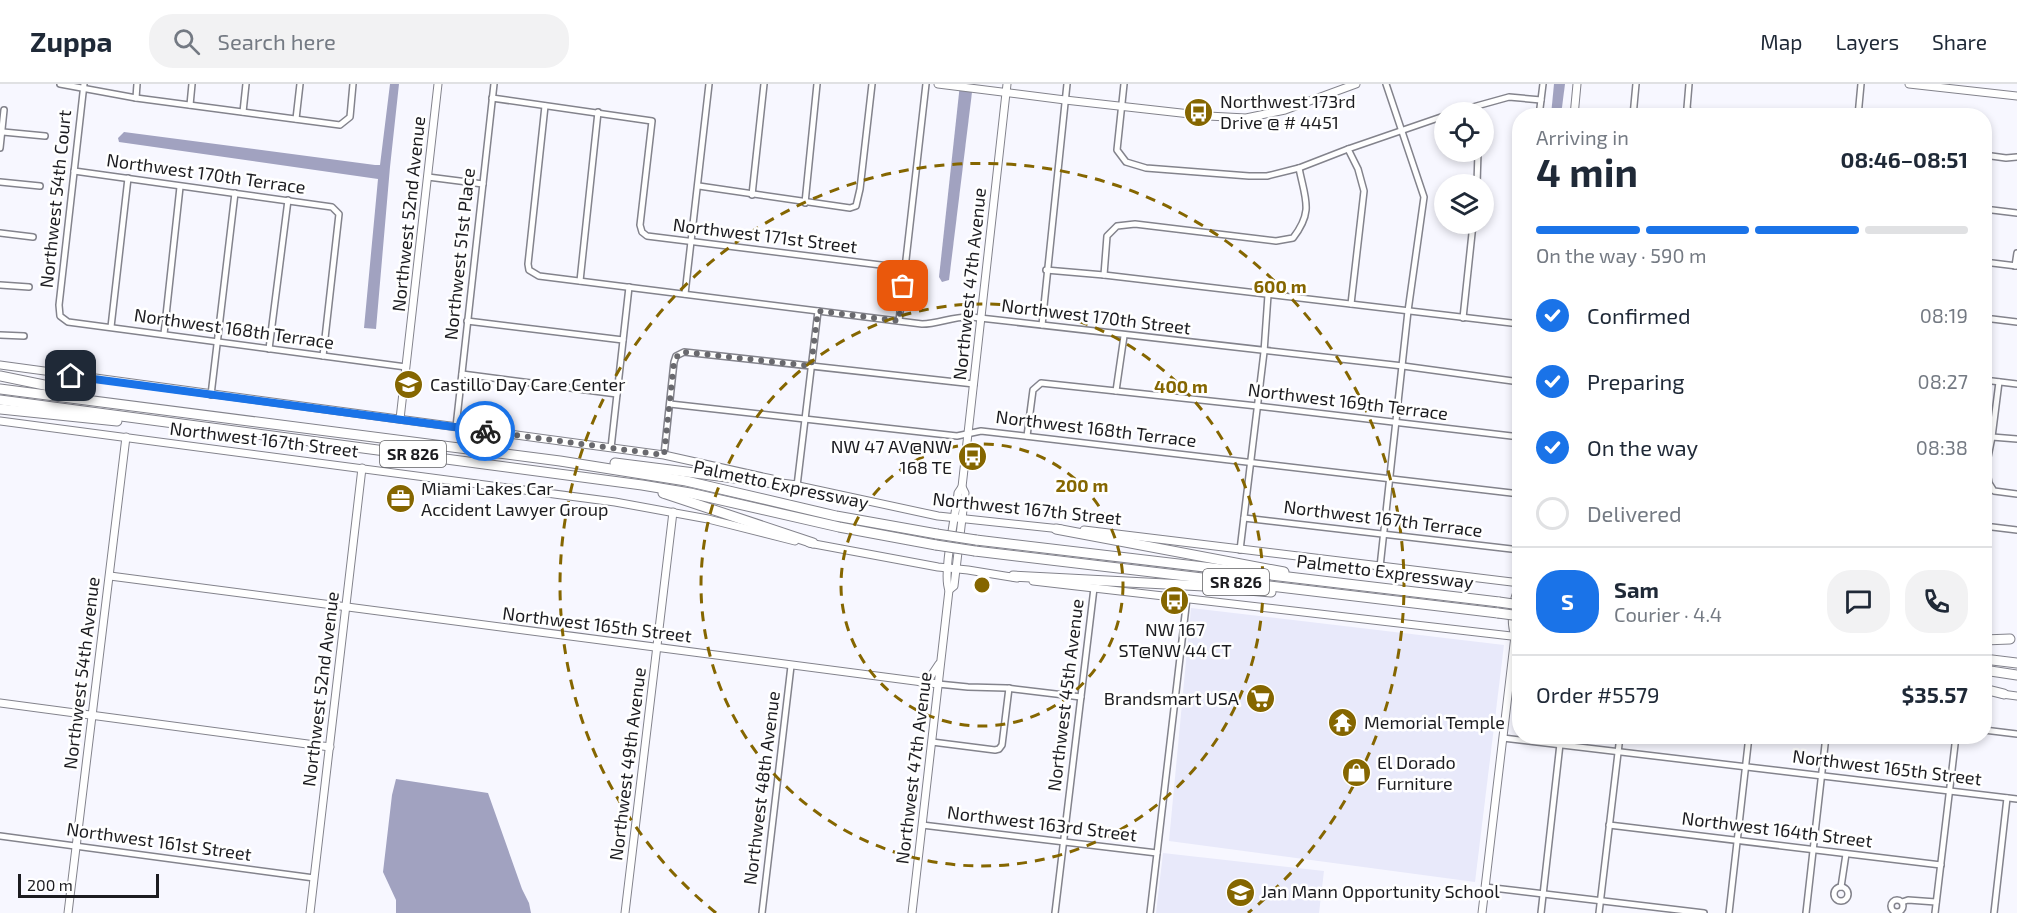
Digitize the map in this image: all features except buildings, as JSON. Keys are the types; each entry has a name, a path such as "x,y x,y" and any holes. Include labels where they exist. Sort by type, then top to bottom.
{"highway":[{"path":"0,376 93,395 116,402"},
{"name":"Palmetto Expressway","path":"0,388 560,461 686,481 836,516 976,540 1512,603"},
{"name":"Palmetto Expressway","path":"0,400 642,484 839,528 975,551 1512,615"},
{"path":"0,409 139,423 184,424"},
{"path":"560,461 593,460 797,486"},
{"path":"642,484 813,543"},
{"path":"1056,529 1279,570 1315,581"},
{"path":"1013,576 1203,586 1290,594 1324,593"},
{"path":"1992,640 2013,640"},
{"path":"1992,660 2017,663"},
{"path":"1992,671 2017,675"},
{"path":"1992,692 2004,694"}],"street":[{"path":"60,84 84,86 136,98 340,125 350,117 353,84"},
{"path":"136,98 137,84"},
{"path":"190,105 192,84"},
{"path":"243,112 246,84"},
{"path":"296,119 300,84"},
{"name":"Northwest 52nd Avenue","path":"400,419 438,84"},
{"name":"Northwest 51st Place","path":"456,427 494,84"},
{"path":"685,294 710,84"},
{"path":"752,195 764,84"},
{"path":"806,203 817,84"},
{"path":"699,186 806,203 850,208 856,206 872,84"},
{"path":"899,321 926,84"},
{"path":"938,84 974,89 1006,88 1065,100 1246,118 1285,110 1356,84"},
{"path":"1042,325 1067,84"},
{"path":"1124,84 1117,150 1126,162 1146,168 1268,176 1299,168 1434,120"},
{"path":"1380,567 1408,311 1424,197 1386,84"},
{"path":"1540,108 1543,84"},
{"path":"1575,108 1578,84"},
{"path":"1634,108 1636,84"},
{"path":"1687,108 1689,84"},
{"path":"1859,108 1861,84"},
{"path":"1909,84 2017,96"},
{"name":"Northwest 54th Court","path":"60,316 59,305 84,86"},
{"name":"Northwest 47th Avenue","path":"912,913 949,590 946,584 958,493 962,487 1006,88"},
{"path":"1494,102 1509,97 1541,100"},
{"path":"492,98 598,112 580,281"},
{"name":"Northwest 170th Street","path":"545,106 528,264 530,270 539,276 922,324 933,324 959,317 982,318 1402,366 1512,381"},
{"path":"0,148 4,110"},
{"name":"Northwest 171st Street","path":"598,112 652,121 640,225 642,232 647,236 905,268"},
{"path":"3,132 45,136"},
{"path":"1348,149 1358,169 1364,191 1351,304"},
{"path":"1992,156 2017,157"},
{"path":"1104,275 1107,236 1117,226 1135,225 1276,241 1293,238 1303,225 1307,210 1299,168"},
{"name":"Northwest 170th Terrace","path":"74,171 332,207 339,214 323,356"},
{"path":"428,177 483,183"},
{"path":"111,327 128,178"},
{"path":"0,182 40,186"},
{"path":"164,334 180,187"},
{"path":"211,395 235,193"},
{"path":"269,349 288,200"},
{"path":"1992,210 2017,213"},
{"path":"0,233 33,237"},
{"path":"1463,318 1472,234"},
{"path":"1992,263 2016,266 2017,253"},
{"path":"1046,270 1512,323"},
{"path":"0,285 29,287"},
{"path":"611,448 629,287"},
{"path":"1240,550 1264,352 1268,295"},
{"path":"797,486 818,311"},
{"name":"Northwest 168th Terrace","path":"60,316 68,322 406,367"},
{"path":"1992,319 2017,322"},
{"path":"467,321 623,340"},
{"path":"0,335 24,336"},
{"path":"1116,391 1124,336"},
{"path":"664,455 674,362 679,353 974,384"},
{"name":"Northwest 167th Street","path":"0,365 664,455 858,500 955,519 1110,533 1512,584"},
{"path":"462,374 617,394"},
{"path":"1992,381 2017,384"},
{"path":"1999,382 1992,437 2017,439"},
{"name":"Northwest 169th Terrace","path":"1027,436 1033,390 1041,383 1512,436"},
{"name":"Northwest 168th Terrace","path":"670,404 957,436 981,431 1512,493"},
{"name":"Northwest 167th Street","path":"0,421 615,502 708,519 779,538 948,568 1013,576"},
{"name":"Northwest 54th Avenue","path":"68,913 126,437"},
{"name":"Northwest 52nd Avenue","path":"310,913 362,468"},
{"name":"Northwest 47th Avenue","path":"949,590 954,586 957,569 965,493 962,487"},
{"path":"1992,488 1994,491 2017,494"},
{"name":"Northwest 49th Avenue","path":"625,913 673,512"},
{"name":"Northwest 167th Terrace","path":"1244,518 1512,549"},
{"path":"1992,527 2017,530"},
{"name":"Northwest 165th Street","path":"110,576 791,666 938,684 1009,688 1081,697"},
{"path":"1013,576 1094,588 1512,636"},
{"name":"Northwest 45th Avenue","path":"1055,913 1094,588"},
{"path":"1150,913 1187,598"},
{"path":"1992,636 2013,640"},
{"path":"920,682 931,676 941,659"},
{"path":"1482,913 1512,663"},
{"name":"Northwest 48th Avenue","path":"762,913 791,666"},
{"path":"932,742 999,749 1002,745 1009,688"},
{"path":"2004,694 2017,696"},
{"path":"0,703 330,747"},
{"path":"1992,731 2017,734"},
{"name":"Northwest 165th Street","path":"1503,738 1512,739"},
{"path":"1540,913 1560,744"},
{"name":"Northwest 165th Street","path":"1560,744 2017,799"},
{"path":"1599,913 1619,744"},
{"path":"1729,913 1748,744"},
{"path":"1806,913 1825,744"},
{"path":"1935,913 1955,744"},
{"path":"1994,913 2007,798"},
{"name":"Northwest 163rd Street","path":"922,825 1157,853"},
{"name":"Northwest 164th Street","path":"1609,825 1941,865"},
{"name":"Northwest 161st Street","path":"0,836 314,878"},
{"path":"1841,887 1846,854"},
{"path":"1485,887 1600,900 1664,911 1704,913"},
{"path":"1902,902 1908,900 1936,902"}],"shaded area":[{"path":"1191,608 1504,645 1475,882 1169,841"},
{"name":"Jan Mann Opportunity School","path":"1163,853 1324,871 1319,913 1156,913"}],"water":[{"path":"390,84 399,84 376,329 364,328 378,179 119,142 118,138 124,132 380,165"},
{"path":"960,84 973,84 949,280 942,282 939,277"},
{"path":"1554,84 1565,84 1562,108 1552,108"},
{"path":"396,779 488,793 531,913 396,913 396,900 383,872"}],"way so far":[{"path":"485,431 664,455 674,362 679,353 811,366 818,311 899,321 903,286"}],"place":[{"name":"Northwest 173rd Drive @ # 4451","path":"1199,112"},
{"name":"Castillo Day Care Center","path":"409,385"},
{"name":"NW 47 AV@NW 168 TE","path":"973,457"},
{"name":"Miami Lakes Car Accident Lawyer Group","path":"400,499"},
{"name":"NW 167 ST@NW 44 CT","path":"1175,601"},
{"name":"Brandsmart USA","path":"1260,699"},
{"name":"Memorial Temple","path":"1343,723"},
{"name":"El Dorado Furniture","path":"1356,773"},
{"name":"Jan Mann Opportunity School","path":"1240,892"}],"route":[{"path":"71,376 485,431"}]}
